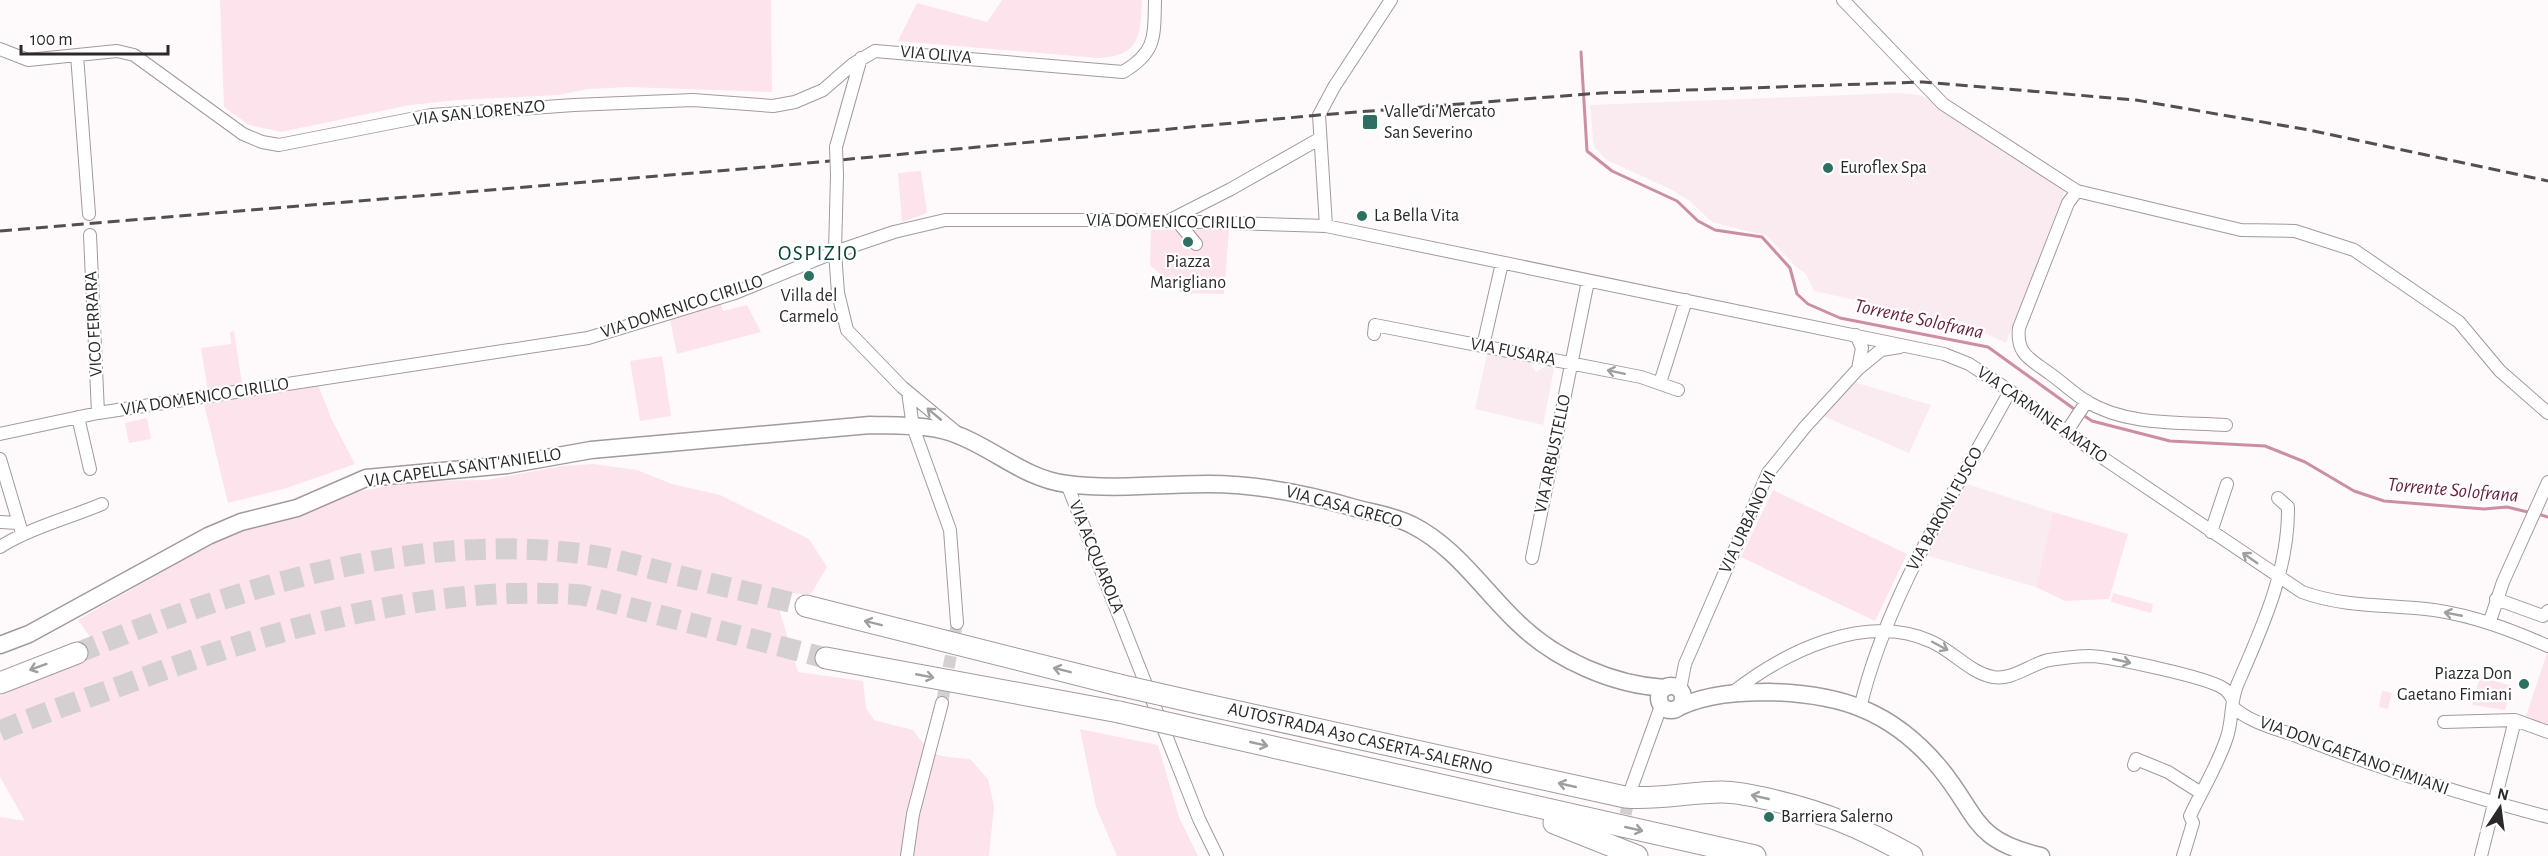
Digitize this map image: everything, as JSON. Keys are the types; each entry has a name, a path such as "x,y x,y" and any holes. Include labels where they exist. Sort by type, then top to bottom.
{"highway":[{"name":"AUTOSTRADA A30 CASERTA-SALERNO","path":"806,606 1119,685 1625,797 1670,797 1723,792 1747,794 1839,818 1912,856"},
{"path":"0,682 77,653"},
{"name":"AUTOSTRADA A30 CASERTA-SALERNO","path":"826,658 1119,712 1755,856"},
{"path":"1430,783 1575,830 1637,856"}],"main road":[{"name":"VIA CAPELLA SANT'ANIELLO","path":"0,645 29,634 208,536 241,522 297,508 366,478 507,465 591,450 870,425 913,427 960,435"},
{"name":"VIA ACQUAROLA","path":"960,435 1024,471 1067,484"},
{"name":"VIA CASA GRECO","path":"1067,484 1117,486 1209,484 1270,487 1410,524 1440,544 1470,570 1519,624 1546,645 1578,664 1673,698 1732,693 1808,694 1827,696 1860,708 1906,734 1938,766 1988,835 2006,846 2041,856"}],"street":[{"name":"VIA OLIVA","path":"861,58 874,51 892,51 1123,72 1137,64 1150,50 1155,0"},
{"path":"1326,226 1319,115 1327,98 1391,0"},
{"path":"1843,0 1943,104 2077,191 2241,230 2295,231 2354,249 2458,322 2499,371 2548,413"},
{"name":"VIA SAN LORENZO","path":"0,49 28,60 117,51 134,55 243,134 262,142 279,145 431,115 574,105 693,100 773,106 795,102 823,90 861,58"},
{"path":"77,55 89,214"},
{"path":"835,252 836,147 861,58"},
{"path":"1196,244 1173,222 1319,139"},
{"path":"2077,191 2068,203 2019,328 2017,343 2025,354 2085,404 2114,414 2157,421 2226,425"},
{"name":"VIA DOMENICO CIRILLO","path":"0,434 99,413 588,338 735,293 835,252 894,232 945,220 1326,226 1502,263"},
{"name":"VICO FERRARA","path":"90,235 99,413"},
{"name":"VIA ACQUAROLA","path":"835,252 838,294 847,330 908,392 960,435"},
{"path":"1483,346 1502,263 1856,335 1878,345"},
{"name":"VIA ARBUSTELLO","path":"1532,558 1588,280"},
{"path":"1660,382 1686,300"},
{"name":"VIA FUSARA","path":"1374,334 1375,325 1572,363 1660,382 1678,390"},
{"path":"1856,335 1862,348 1858,369"},
{"path":"1862,348 1878,345"},
{"name":"VIA CARMINE AMATO","path":"1878,345 1908,346 1944,354 1969,364 2070,426 2211,532 2302,592 2335,602 2433,610 2490,621 2546,643"},
{"name":"VIA URBANO VI","path":"1673,698 1685,664 1768,473 1805,427 1878,345"},
{"name":"VIA BARONI FUSCO","path":"1860,708 1884,631 1930,532 2010,391"},
{"path":"908,392 913,427 950,530 957,623"},
{"path":"2070,426 2085,404"},
{"path":"78,417 90,469"},
{"path":"0,459 20,528"},
{"path":"2490,621 2496,599 2530,527 2548,482"},
{"name":"VIA ACQUAROLA","path":"1067,484 1199,819 1217,856"},
{"path":"2211,532 2227,484"},
{"path":"2182,856 2193,823 2190,816 2223,749 2233,703 2279,578 2288,507 2278,498"},
{"path":"0,522 20,528 39,530 102,504"},
{"path":"0,547 20,528"},
{"path":"2496,599 2543,616 2548,611"},
{"path":"1732,693 1753,677 1788,657 1863,632 1884,631 1909,632 1930,640 1945,647 1977,671 1995,678 2013,674 2046,661 2092,656 2204,680 2224,688 2233,703"},
{"path":"1631,789 1655,727 1673,698"},
{"path":"907,856 913,814 942,703"},
{"name":"VIA DON GAETANO FIMIANI","path":"2233,703 2256,720 2368,764 2548,818"},
{"path":"2481,856 2489,802 2511,720"},
{"path":"2444,722 2511,720 2548,732"},
{"path":"2134,765 2136,759 2149,763 2168,771 2201,793"}],"shaded area":[{"path":"220,0 771,0 772,92 629,87 588,89 558,95 410,105 281,132 249,125 224,107"},
{"path":"1002,0 1142,0 1139,34 1130,48 1123,53 1098,58 898,41 917,3 987,22"},
{"path":"1897,93 1920,95 1932,101 2003,151 2066,188 2006,343 1967,325 1814,291 1806,274 1795,266 1767,236 1712,222 1691,202 1672,190 1607,160 1594,147 1590,105"},
{"path":"921,171 927,213 902,222 898,173"},
{"path":"1151,230 1229,230 1224,294 1181,293 1150,265"},
{"path":"720,301 723,311 747,305 761,332 677,354 670,320"},
{"path":"234,331 242,384 208,391 201,348 231,344 230,332"},
{"path":"1488,350 1526,357 1536,372 1551,363 1555,364 1543,425 1475,409"},
{"path":"662,356 671,416 640,421 630,361"},
{"path":"317,382 332,420 355,464 287,488 228,503 203,400"},
{"path":"1854,382 1931,405 1909,453 1823,416"},
{"path":"147,418 151,439 129,443 125,423"},
{"path":"593,464 637,470 672,484 720,495 809,539 827,567 811,594 781,593 780,612 798,672 863,681 866,708 874,720 913,730 936,754 970,759 988,779 994,806 989,856 0,856 0,817 25,821 0,777 0,696 91,656 90,637 78,620 230,533 338,495 418,481 487,480 562,466"},
{"path":"1964,483 2053,512 2036,587 1922,554"},
{"path":"1773,490 1907,554 1875,621 1741,557"},
{"path":"2053,512 2128,534 2109,599 2065,601 2036,587"},
{"path":"2113,593 2153,604 2151,613 2111,602"},
{"path":"2548,654 2548,725 2526,716"},
{"path":"2480,677 2512,686 2505,710 2472,705"},
{"path":"2382,691 2392,693 2388,709 2379,707"},
{"path":"1080,729 1158,745 1179,817 1198,856 1117,856 1096,807"}],"waterway":[{"name":"Torrente Solofrana","path":"1581,52 1587,151 1612,171 1677,201 1698,221 1715,230 1762,237 1790,268 1797,294 1808,304 1840,318 1988,347 2077,411"},
{"name":"Torrente Solofrana","path":"2083,415 2092,421 2170,441 2265,446 2305,462 2354,491 2384,501 2484,509 2507,507 2532,513"},
{"name":"Torrente Solofrana","path":"2538,514 2548,517"}],"tunnel":[{"path":"77,653 137,629 262,587 390,558 454,551 519,549 594,555 806,606"},
{"path":"0,731 234,646 348,615 465,596 523,593 582,595 826,658"},
{"path":"942,703 957,623"},
{"path":"1622,832 1630,793"}],"railway":[{"path":"0,231 776,166 1319,115 1601,93 1923,82 2136,100 2309,130 2548,181"}],"place":[{"name":"Valle di Mercato San Severino","path":"1370,122"},
{"name":"Euroflex Spa","path":"1828,168"},
{"name":"La Bella Vita","path":"1362,216"},
{"name":"Piazza Marigliano","path":"1188,242"},
{"name":"Villa del Carmelo","path":"809,276"},
{"name":"Piazza Don Gaetano Fimiani","path":"2524,684"},
{"name":"Barriera Salerno","path":"1769,817"}],"district":[{"name":"OSPIZIO","path":"818,253"}]}
